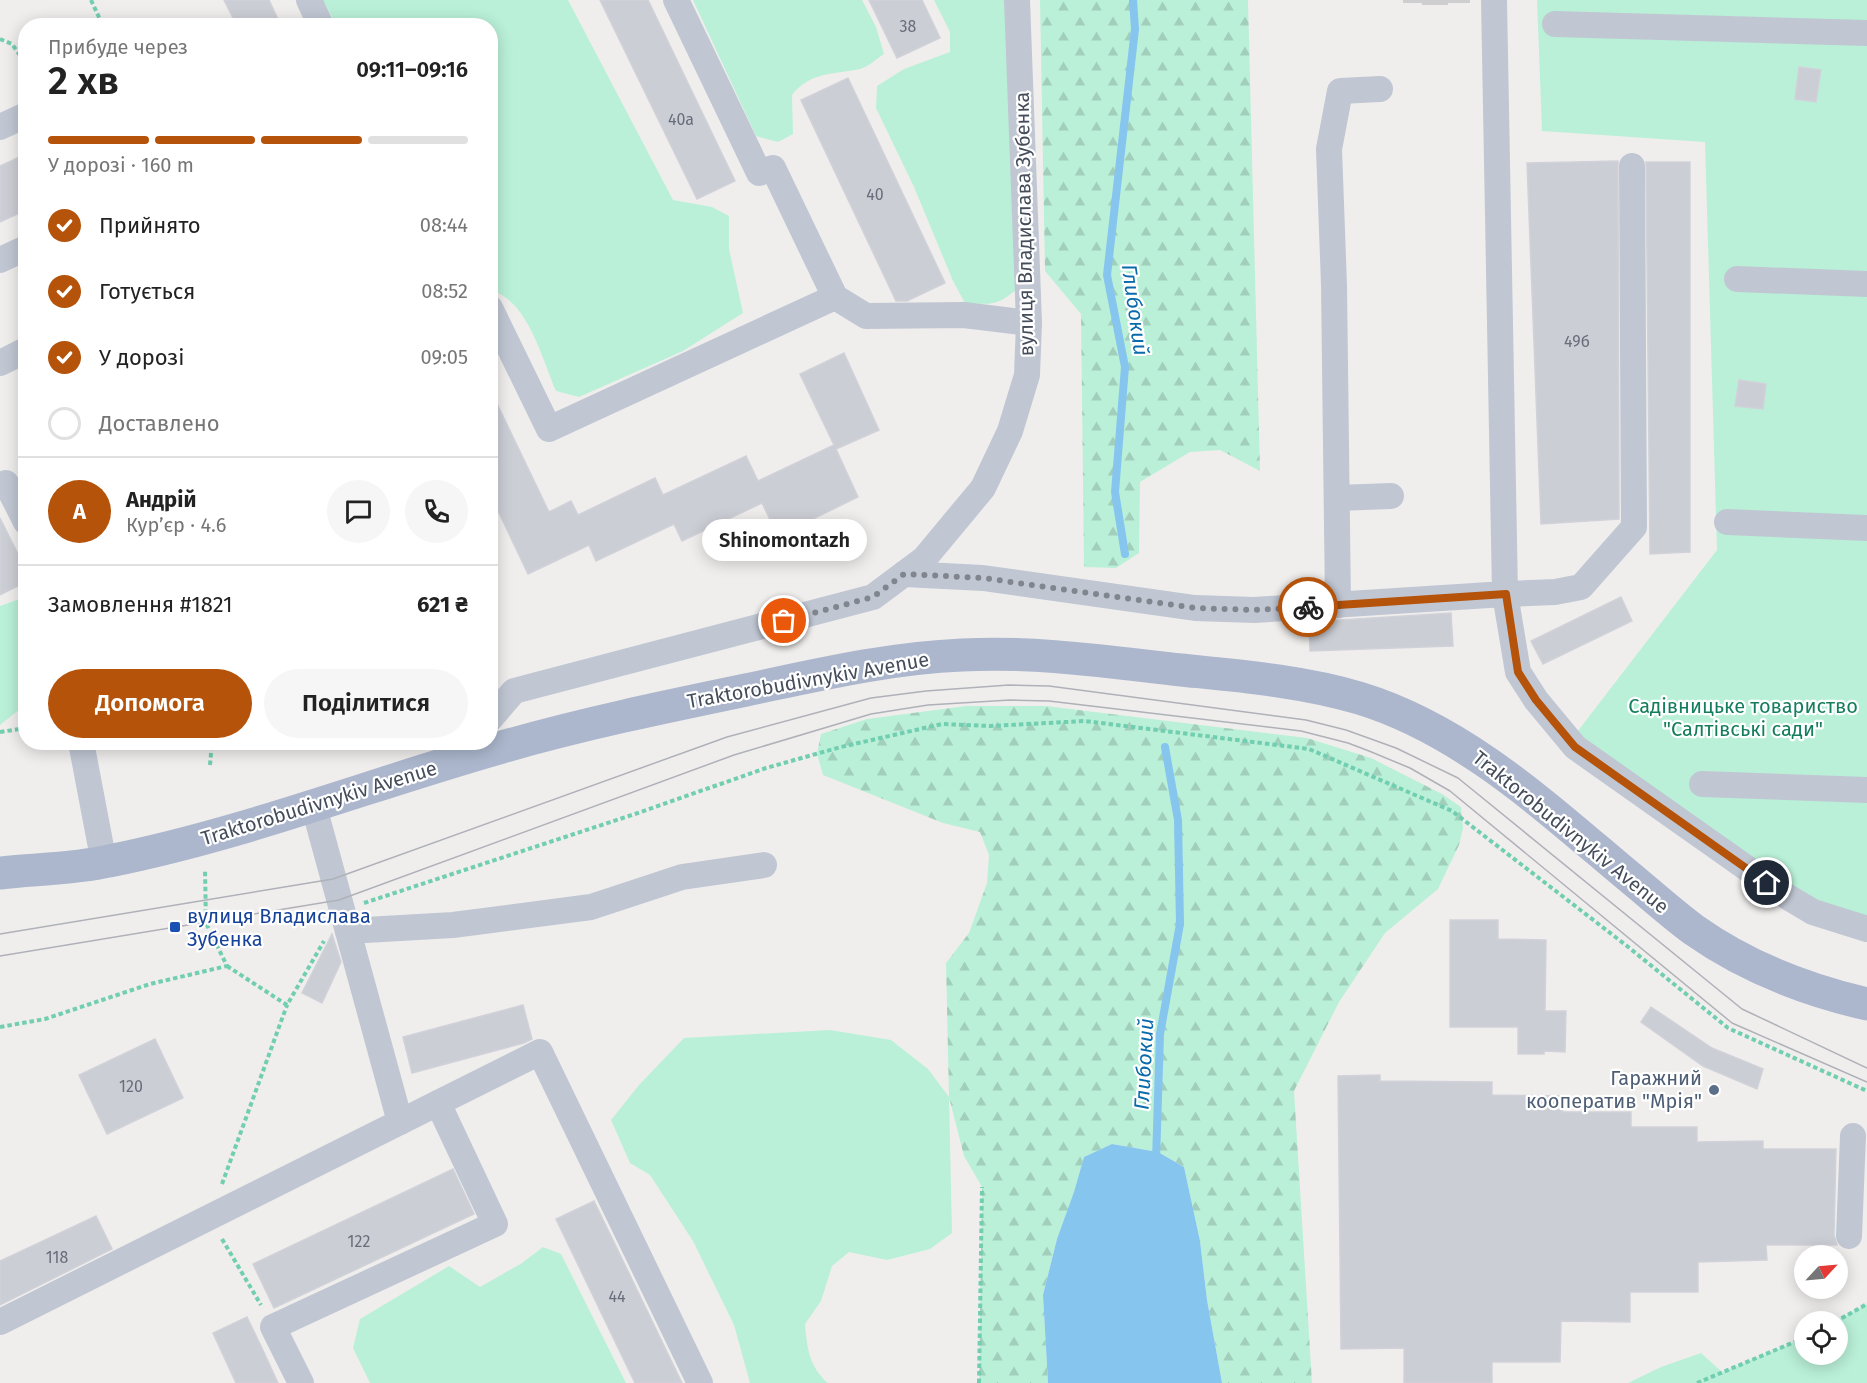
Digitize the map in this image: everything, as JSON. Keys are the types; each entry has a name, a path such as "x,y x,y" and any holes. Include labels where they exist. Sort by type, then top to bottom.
{"main road":[{"name":"Traktorobudivnykiv Avenue","path":"498,746 628,716 890,662 967,654 1066,657 1292,684 1359,699 1397,712 1433,730 1473,753 1538,802 1692,929 1739,958 1780,976 1867,1004"},
{"name":"Traktorobudivnykiv Avenue","path":"0,873 104,862 205,838 314,807 467,751"}],"street":[{"path":"309,0 317,18"},
{"path":"676,0 759,173 773,168 835,297 866,316 964,315 1029,323"},
{"name":"вулиця Владислава Зубенка","path":"498,710 514,691 873,597 924,559 983,488 1010,431 1027,375 1029,323 1017,0"},
{"path":"1494,0 1506,594 1518,672 1536,700 1575,747 1786,896 1813,912 1867,929"},
{"path":"1555,24 1867,33"},
{"path":"1338,605 1334,285 1329,149 1340,91 1380,89"},
{"path":"0,127 18,119"},
{"path":"904,574 983,578 1195,608 1254,610 1555,592 1581,586 1634,527 1632,166"},
{"path":"0,261 18,252"},
{"path":"1737,279 1867,284"},
{"path":"498,324 549,429 835,297"},
{"path":"0,363 18,354"},
{"path":"2,481 18,508"},
{"path":"1337,498 1391,496"},
{"path":"1727,522 1867,528"},
{"path":"83,750 104,862"},
{"path":"1702,784 1867,790"},
{"path":"314,807 400,1122"},
{"path":"348,931 453,925 591,907 682,877 764,865"},
{"path":"0,1322 540,1052 700,1383"},
{"path":"301,1383 273,1327 495,1224 438,1103"},
{"path":"1849,1236 1853,1136"}],"path":[{"path":"91,0 99,18"},
{"path":"0,39 12,44 18,53"},
{"path":"635,814 766,768 841,747 942,724 990,726 1085,721 1309,749 1452,811 1627,946 1728,1028 1867,1091"},
{"path":"0,732 18,729"},
{"path":"210,765 211,750"},
{"path":"0,1027 45,1019 150,984 227,966 206,923 206,869"},
{"path":"210,1217 287,1005"},
{"path":"979,1383 982,1187"},
{"path":"235,1261 250,1286"},
{"path":"1848,1315 1867,1304"},
{"path":"1697,1383 1794,1342"}],"green space":[{"path":"323,0 568,0 673,200 712,207 729,216 729,249 743,313 683,351 579,397 556,391 524,318 515,306 498,293 498,18 332,18"},
{"path":"693,0 862,0 876,27 884,54 863,68 823,75 799,87 792,95 793,134 778,142 756,136"},
{"path":"934,0 1007,0 1022,285 1007,297 996,302 965,303 876,108 877,86 904,69 950,52 950,32"},
{"path":"1040,0 1248,0 1260,471 1220,450 1190,452 1140,482 1139,553 1116,568 1084,567 1081,314 1045,271"},
{"name":"Садівницьке товариство \"Салтівські сади\"","path":"1537,0 1867,0 1867,925 1822,912 1564,749 1717,550 1705,142 1542,131"},
{"path":"18,600 18,711 0,725 0,606"},
{"path":"966,706 1046,706 1307,738 1371,758 1442,794 1461,807 1463,828 1459,845 1438,889 1385,933 1339,1002 1294,1091 1312,1383 1222,1383 1207,1300 1200,1241 1184,1167 1158,1152 1112,1144 1084,1157 1057,1239 1043,1295 1048,1383 979,1383 982,1187 964,1156 949,1097 946,963 969,933 987,883 989,855 980,832 943,823 823,775 817,754 821,734 867,719"},
{"path":"830,1030 891,1040 928,1069 949,1097 952,1233 930,1249 887,1260 849,1252 832,1266 821,1301 805,1324 808,1349 813,1363 828,1383 750,1383 734,1325 693,1241 650,1175 630,1163 611,1120 639,1085 684,1038"},
{"path":"543,1247 561,1254 626,1383 370,1383 353,1348 360,1319 449,1266 480,1287 522,1263"},
{"path":"1867,1304 1867,1383 1628,1383 1661,1367 1701,1353 1722,1372 1794,1342 1794,1365 1848,1365 1848,1314"}],"water":[{"path":"1112,1144 1158,1152 1184,1167 1200,1241 1207,1300 1222,1383 1048,1383 1043,1295 1057,1239 1084,1157"}],"building":[{"path":"224,0 269,0 277,18 233,18"},
{"path":"600,0 648,0 735,181 697,199"},
{"path":"869,0 922,0 940,38 897,58"},
{"path":"1799,67 1821,70 1816,102 1795,99"},
{"path":"848,78 945,283 907,301 896,301 801,100"},
{"path":"18,158 18,214 0,222 0,166"},
{"path":"1618,161 1619,519 1541,524 1527,163"},
{"path":"1646,162 1690,162 1690,552 1650,554"},
{"path":"844,353 879,430 836,449 858,497 778,536 762,503 682,541 674,524 596,561 589,545 528,574 498,511 498,406 549,512 571,501 578,515 655,478 663,495 746,456 758,481 834,445 800,374"},
{"path":"1739,380 1766,384 1763,409 1735,406"},
{"path":"0,518 18,554 18,586 0,595"},
{"path":"1621,597 1632,621 1543,664 1531,641"},
{"path":"1451,613 1453,646 1310,651 1309,622"},
{"path":"1450,920 1498,920 1498,939 1546,940 1545,1011 1566,1011 1565,1052 1544,1051 1544,1054 1518,1054 1518,1027 1450,1027"},
{"path":"332,934 341,962 322,1003 302,993"},
{"path":"523,1005 532,1039 412,1073 403,1037"},
{"path":"1651,1007 1712,1048 1763,1069 1757,1089 1703,1066 1641,1022"},
{"path":"155,1039 183,1098 107,1134 79,1075"},
{"path":"1380,1075 1380,1081 1492,1082 1492,1095 1564,1096 1563,1112 1631,1112 1631,1127 1697,1127 1697,1142 1763,1141 1763,1149 1836,1149 1834,1235 1837,1245 1766,1245 1767,1260 1698,1262 1698,1292 1630,1292 1630,1322 1561,1321 1560,1362 1492,1362 1492,1383 1404,1383 1404,1348 1341,1349 1338,1076"},
{"path":"453,1169 474,1214 274,1308 253,1264"},
{"path":"594,1201 682,1383 635,1383 556,1219"},
{"path":"96,1216 112,1249 0,1305 0,1261"},
{"path":"247,1317 278,1383 236,1383 213,1333"}],"waterway":[{"name":"Глибокий","path":"1125,554 1115,492 1125,367 1107,275 1135,29 1133,0"},
{"name":"Глибокий","path":"1156,1160 1160,1034 1180,924 1178,820 1165,747"}],"tunnel":[{"path":"1435,0 1435,5"}],"tram line":[{"path":"0,934 333,879 727,737 871,698 926,691 1009,685 1049,686 1306,720 1346,730 1396,748 1458,778 1742,1009 1867,1068"},
{"path":"0,956 339,900 734,755 871,714 928,705 1010,700 1049,701 1301,731 1348,743 1410,768 1450,791 1732,1023 1867,1082"}],"way so far":[{"path":"784,621 873,597 904,574 983,578 1195,608 1254,610 1308,607"}],"place":[{"name":"Shinomontazh","path":"784,621"},
{"name":"вулиця Владислава Зубенка","path":"175,927"},
{"name":"Гаражний кооператив \"Мрія\"","path":"1714,1090"}],"route":[{"path":"1308,607 1506,594 1518,672 1536,700 1575,747 1767,883"}]}
